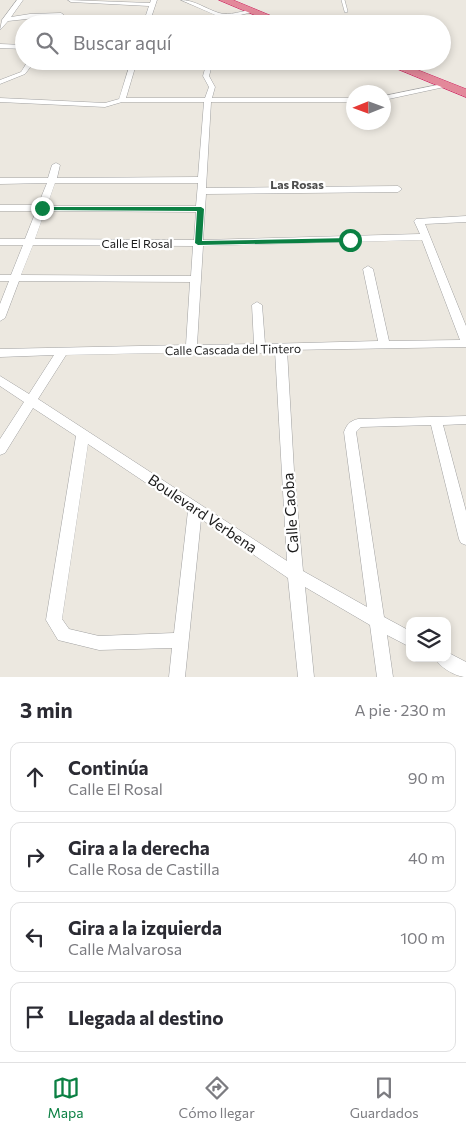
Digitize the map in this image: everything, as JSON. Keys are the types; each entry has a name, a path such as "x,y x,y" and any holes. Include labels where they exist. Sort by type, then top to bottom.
{"highway":[{"path":"224,0 264,15"},
{"path":"239,0 277,15"},
{"path":"408,70 466,93"},
{"path":"422,70 466,87"}],"street":[{"path":"0,28 20,0"},
{"path":"61,15 71,0 153,2 149,15"},
{"path":"184,0 219,15 254,11"},
{"path":"5,20 15,18"},
{"path":"0,46 15,47"},
{"path":"0,82 25,70"},
{"path":"122,100 131,70"},
{"path":"191,350 208,100 212,87 206,76 208,70"},
{"path":"391,97 447,85"},
{"path":"0,100 105,105 122,100 346,100"},
{"path":"0,318 52,182 56,165"},
{"path":"0,180 52,182 203,180"},
{"path":"202,192 398,189"},
{"path":"0,208 201,209"},
{"path":"466,219 419,220 466,341"},
{"name":"Calle El Rosal","path":"0,242 198,243 425,238"},
{"path":"368,269 384,345"},
{"path":"0,278 196,279"},
{"path":"257,305 260,348"},
{"name":"Calle Cascada del Tintero","path":"0,353 281,348 466,341"},
{"name":"Calle Caoba","path":"281,348 285,445 295,574 306,677"},
{"path":"1,449 62,352"},
{"name":"Boulevard Verbena","path":"0,380 295,574 406,638"},
{"path":"384,677 378,622 350,432 352,427 358,423 466,420"},
{"path":"436,421 466,539"},
{"path":"83,433 54,620 64,635 100,643 181,640"},
{"path":"176,677 195,509"},
{"path":"450,662 466,671"}],"lane":[{"path":"343,0 346,11"}],"district":[{"name":"Las Rosas","path":"297,184"}],"route":[{"path":"42,208 201,209 198,243 350,240"}]}
